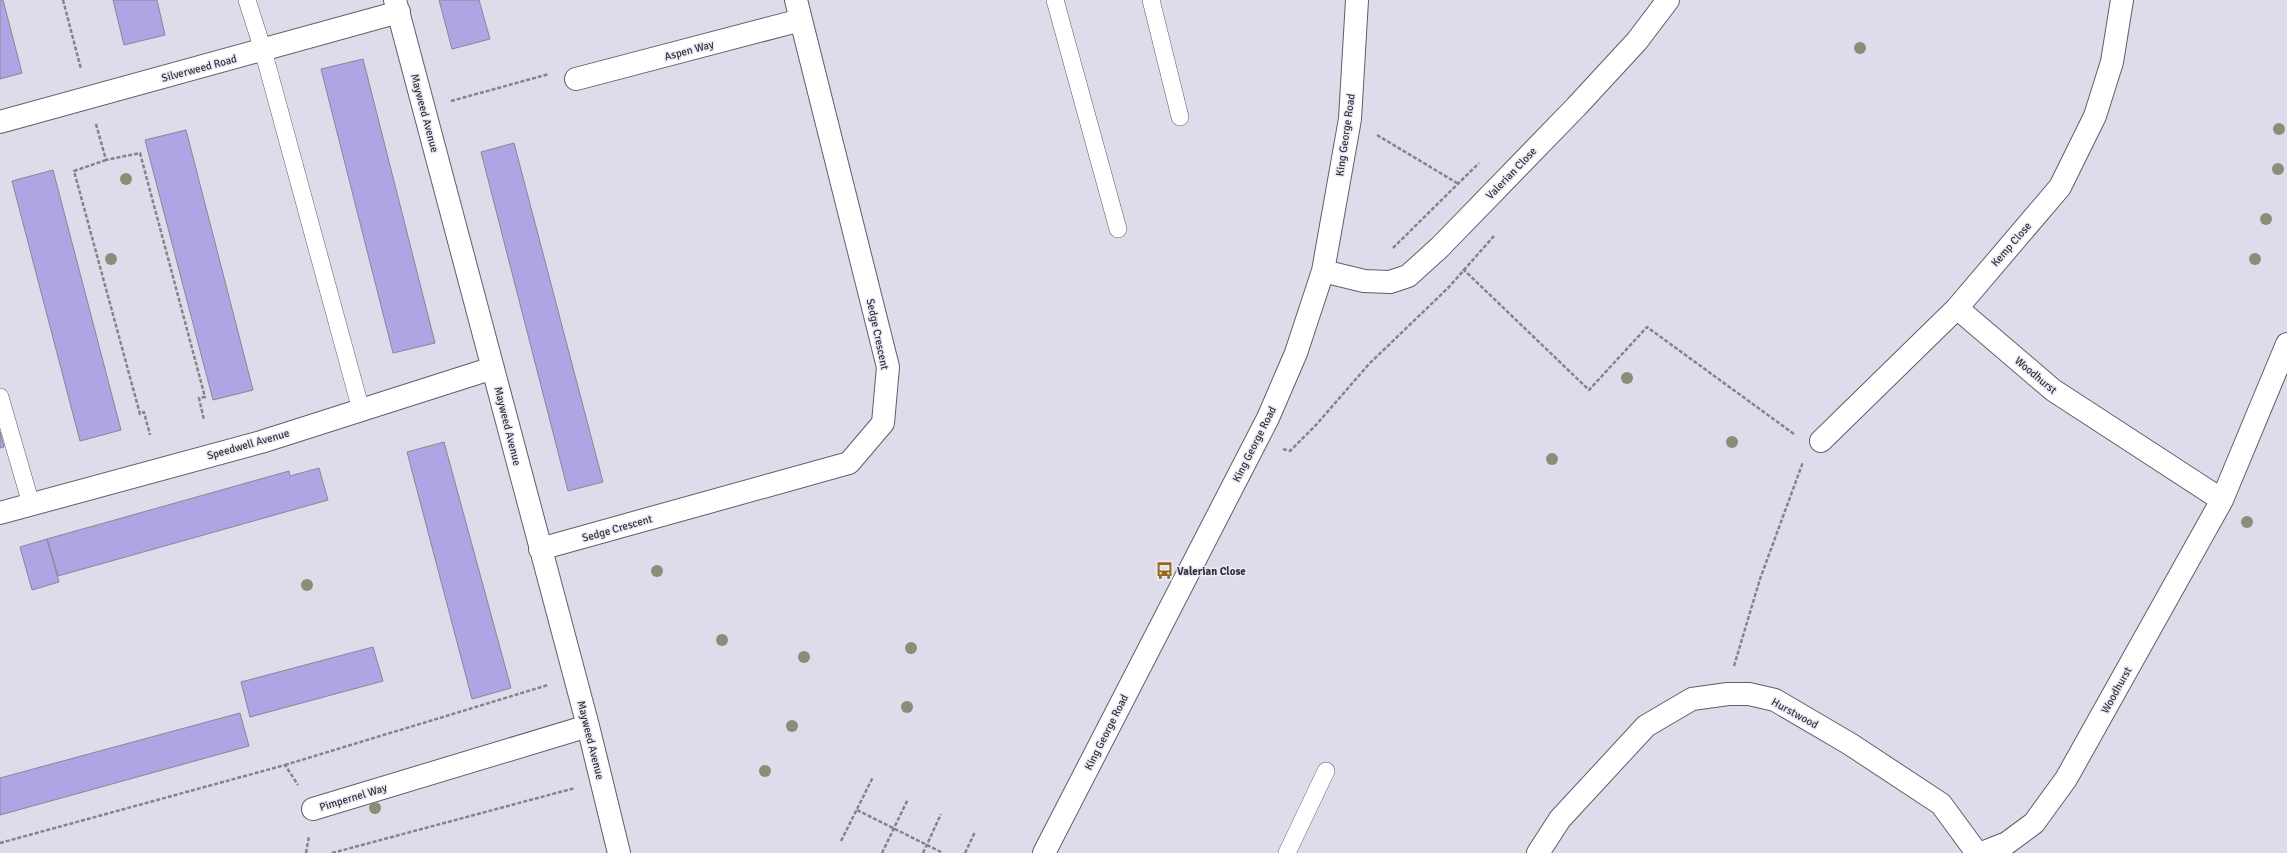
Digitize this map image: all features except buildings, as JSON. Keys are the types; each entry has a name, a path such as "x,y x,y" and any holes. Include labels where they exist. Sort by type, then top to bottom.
{"street":[{"name":"King George Road","path":"1044,853 1268,418 1296,353 1323,271 1350,119 1357,0"},
{"name":"Valerian Close","path":"1323,271 1364,281 1390,282 1408,276 1440,246 1597,84 1637,41 1668,0"},
{"name":"Kemp Close","path":"1815,443 1957,308 2060,187 2095,116 2112,62 2122,0"},
{"name":"Silverweed Road","path":"0,122 263,50 397,6"},
{"name":"Mayweed Avenue","path":"397,6 588,726 619,853"},
{"name":"Aspen Way","path":"576,79 799,10"},
{"name":"Sedge Crescent","path":"540,549 849,463 883,422 888,367 799,10"},
{"name":"Woodhurst","path":"1957,308 2053,390 2222,500"},
{"name":"Woodhurst","path":"1982,853 2007,843 2034,823 2066,779 2222,500 2287,344"},
{"name":"Speedwell Avenue","path":"0,513 261,442 493,368"},
{"name":"Hurstwood","path":"1538,853 1560,819 1646,726 1692,699 1728,694 1749,694 1775,700 1850,744 1941,804 1977,853"},
{"name":"Pimpernel Way","path":"313,809 588,726"}],"lane":[{"path":"247,0 263,50 361,410"},
{"path":"1055,0 1118,229"},
{"path":"1151,0 1180,117"},
{"path":"0,396 32,504"},
{"path":"1287,853 1326,771"}],"path":[{"path":"63,0 88,98 106,160"},
{"path":"424,108 562,70 576,79"},
{"path":"1350,119 1457,183"},
{"path":"150,435 144,412 140,414 74,171 106,160 140,154 205,397 199,398 204,420"},
{"path":"1440,246 1589,390 1647,327 1815,443 1760,579 1735,660 1728,694"},
{"path":"0,843 285,765 574,677"},
{"name":"Pimpernel Way","path":"285,765 313,809"},
{"path":"841,841 873,776"},
{"path":"332,853 601,781"},
{"path":"882,853 908,799"},
{"path":"857,810 943,853"},
{"path":"923,853 941,814"},
{"path":"965,853 975,832"}],"place":[{"name":"Valerian Close","path":"1164,571"}]}
